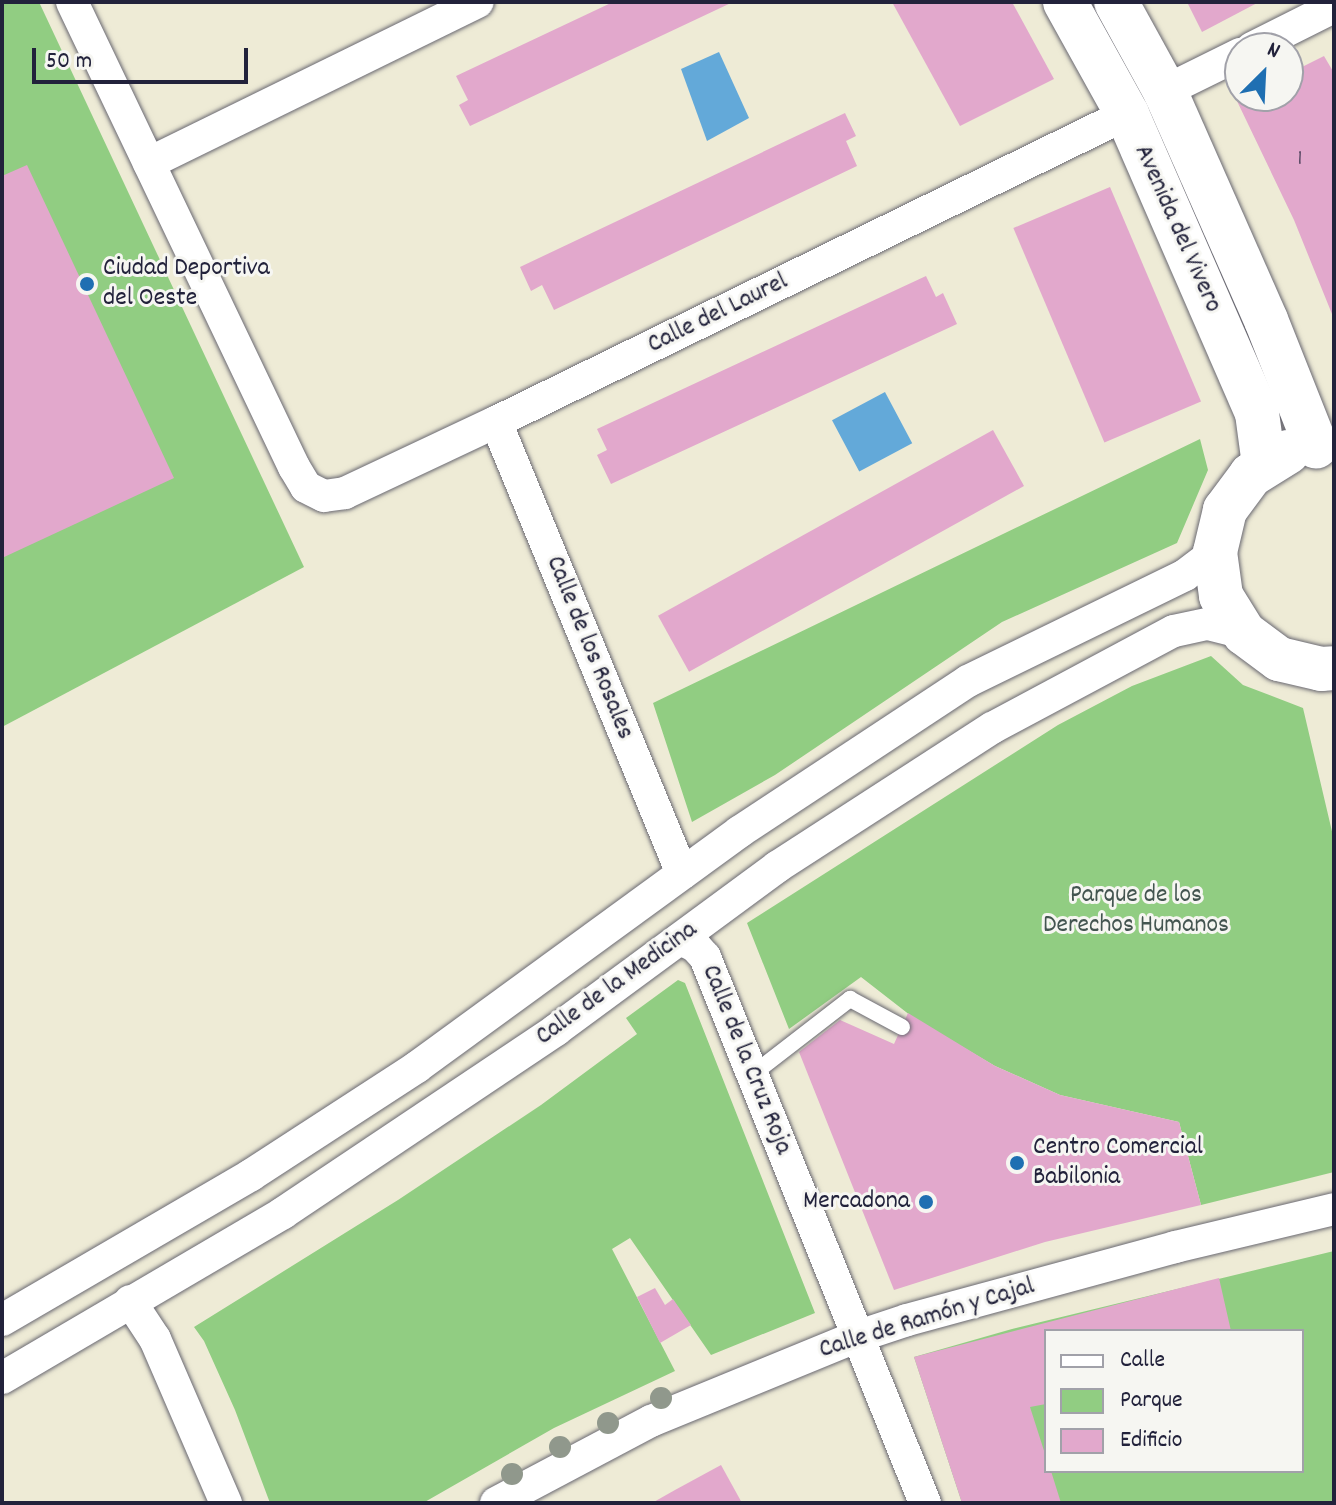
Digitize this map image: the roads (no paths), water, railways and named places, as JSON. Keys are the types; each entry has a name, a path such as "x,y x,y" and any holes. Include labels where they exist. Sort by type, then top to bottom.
{"main road":[{"name":"Avenida del Vivero","path":"1065,2 1127,114 1257,413 1264,465"},
{"name":"Avenida del Vivero","path":"1116,2 1165,91 1325,446"},
{"path":"1325,446 1289,452 1251,475 1225,510 1215,552 1221,596 1244,633 1279,659 1330,678"}],"street":[{"path":"72,2 149,163 478,2"},
{"path":"1284,32 1334,7"},
{"path":"1165,91 1224,62"},
{"name":"Calle del Laurel","path":"149,163 306,487 324,496 345,493 496,422 1127,114"},
{"name":"Calle de los Rosales","path":"496,422 682,873"},
{"path":"2,1320 251,1175 417,1067 739,832 968,681 1185,575 1215,552"},
{"name":"Calle de la Medicina","path":"2,1378 283,1213 556,1030 777,867 992,728 1117,658 1174,631 1208,624 1244,633"},
{"name":"Calle de la Cruz Roja","path":"680,939 695,946 705,957 925,1503"},
{"name":"Calle de Ramón y Cajal","path":"496,1503 651,1421 856,1337 907,1320 1160,1251 1334,1209"},
{"path":"130,1301 155,1339 226,1503"}],"lane":[{"path":"753,1074 850,999 902,1027"}],"water":[{"path":"719,52 749,118 707,141 681,69"},
{"path":"885,392 912,443 859,471 832,420"}],"place":[{"name":"Ciudad Deportiva del Oeste","path":"87,284"},
{"name":"Centro Comercial Babilonia","path":"1017,1163"},
{"name":"Mercadona","path":"926,1202"}],"park label":[{"name":"Parque de los Derechos Humanos","path":"1136,911"}]}
